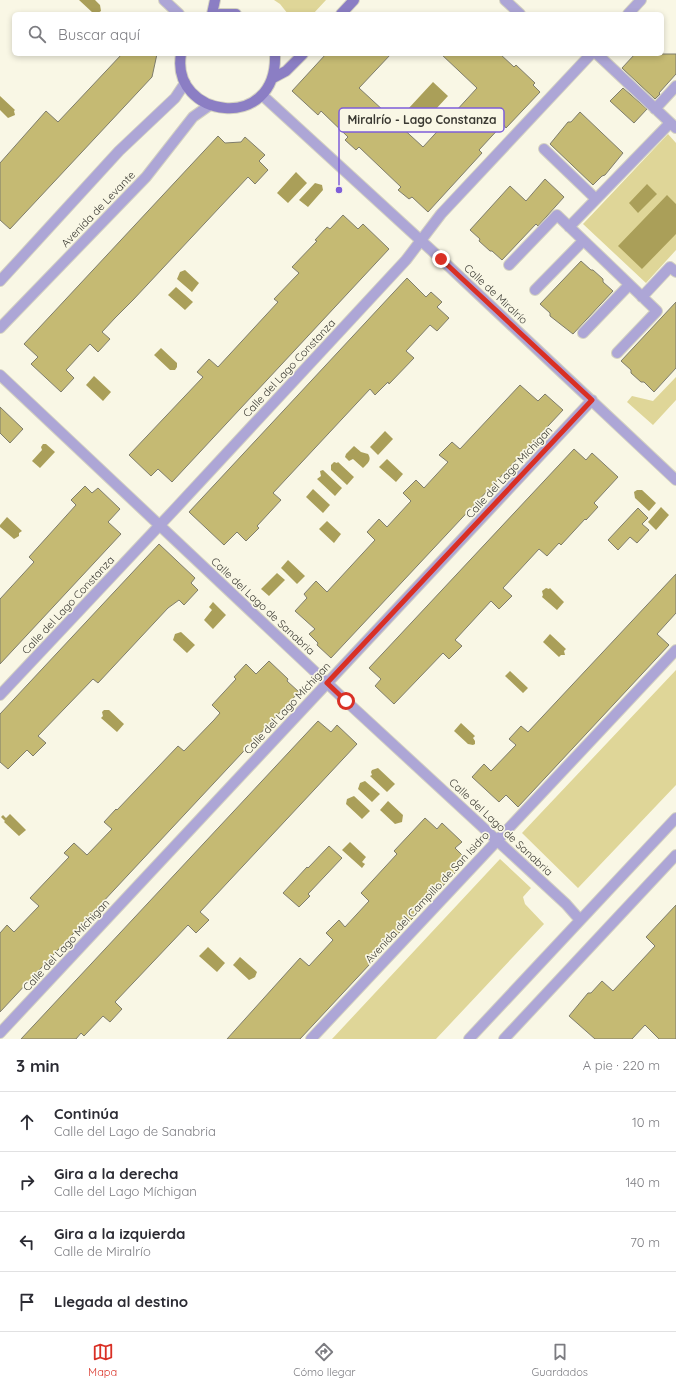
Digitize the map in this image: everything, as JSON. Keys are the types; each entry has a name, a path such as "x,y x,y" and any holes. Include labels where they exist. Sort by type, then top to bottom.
{"street":[{"path":"164,0 177,12"},
{"path":"212,12 215,0"},
{"path":"343,12 354,0"},
{"path":"505,0 518,12"},
{"path":"630,12 641,0"},
{"path":"181,56 181,71 192,92 200,100 210,106 232,109 254,102 262,95 273,78 276,66 275,56"},
{"path":"273,78 286,71 301,56"},
{"name":"Calle del Lago Constanza","path":"0,695 406,260 441,214 589,56"},
{"path":"569,227 596,199 673,126 599,56"},
{"name":"Avenida de Levante","path":"0,281 119,151 175,98 186,82"},
{"path":"655,109 676,86"},
{"name":"Calle de Miralrío","path":"262,95 421,240 676,480"},
{"name":"Avenida de Levante","path":"0,328 146,176 193,117 210,106"},
{"path":"544,149 596,199"},
{"path":"509,265 557,215 657,311 617,353"},
{"path":"535,290 583,240"},
{"path":"642,297 670,266 676,272"},
{"path":"583,333 629,284"},
{"name":"Calle del Lago de Sanabria","path":"0,375 327,683 498,840 566,904 580,920"},
{"name":"Calle del Lago Míchigan","path":"0,1033 592,400"},
{"name":"Avenida del Campillo de San Isidro","path":"311,1039 676,650"},
{"path":"469,1039 676,818"},
{"path":"504,1039 676,855"}],"shaded area":[{"path":"79,0 95,0 100,5 101,11 92,12"},
{"path":"274,0 326,0 315,12 286,12 280,4"},
{"path":"433,82 448,96 423,123 408,109"},
{"path":"0,96 15,110 15,115 8,118 0,110"},
{"path":"668,134 676,143 676,250 646,283 583,224"},
{"path":"296,172 307,183 288,203 277,193"},
{"path":"315,183 322,185 323,190 308,207 299,200"},
{"path":"647,184 657,194 638,213 629,203"},
{"path":"667,195 676,204 676,234 642,269 618,246"},
{"path":"185,270 199,283 192,292 177,279 180,272"},
{"path":"176,287 193,302 185,310 168,295"},
{"path":"161,348 177,363 175,370 170,370 154,355"},
{"path":"94,376 111,392 103,401 86,385"},
{"path":"676,377 676,400 653,425 627,402 632,396 653,401"},
{"path":"385,431 393,439 378,455 370,447"},
{"path":"43,444 46,444 55,452 40,468 32,461 42,450 41,447"},
{"path":"354,446 361,452 368,454 370,458 363,468 353,459 349,461 345,457"},
{"path":"387,459 403,474 396,482 379,467"},
{"path":"334,462 338,462 354,477 347,485 331,470 331,465"},
{"path":"323,470 342,488 335,496 317,479 321,476 320,471"},
{"path":"313,489 330,505 323,513 306,497"},
{"path":"637,490 642,490 656,503 649,511 635,498 634,492"},
{"path":"661,507 669,515 656,530 648,522"},
{"path":"7,517 22,531 19,533 19,536 14,539 0,527"},
{"path":"327,521 341,534 334,543 319,529"},
{"path":"288,560 305,576 297,584 281,568"},
{"path":"277,573 285,580 269,596 261,589"},
{"path":"546,588 550,588 564,602 557,610 542,597 542,591"},
{"path":"213,602 226,615 213,629 204,620 212,610 209,607"},
{"path":"181,632 195,645 187,653 173,640 175,634"},
{"path":"550,634 566,649 564,651 565,655 561,655 559,657 543,642"},
{"path":"676,670 676,785 578,888 522,833"},
{"path":"510,671 528,688 523,693 505,676"},
{"path":"104,710 109,710 124,724 117,732 101,718"},
{"path":"461,723 475,736 473,738 475,744 468,744 454,731"},
{"path":"378,768 395,784 387,792 370,776 372,775 372,770"},
{"path":"365,781 380,794 372,802 358,789 360,783"},
{"path":"354,796 370,811 362,819 346,804 347,799"},
{"path":"388,801 403,815 402,822 395,824 380,810"},
{"path":"10,814 26,830 19,836 4,822 5,821 1,817 3,815 6,818"},
{"path":"350,842 366,857 362,862 365,864 362,868 342,850"},
{"path":"500,859 531,888 523,897 525,904 544,924 436,1039 332,1039"},
{"path":"208,947 225,963 217,972 199,956"},
{"path":"240,957 257,972 255,977 249,980 233,965"}],"building":[{"path":"664,54 676,54 676,74 655,99 622,68 633,56 664,56"},
{"path":"120,56 157,56 152,77 10,229 0,220 0,163 46,111 58,122"},
{"path":"324,56 389,56 359,88 423,147 477,88 443,56 502,56 514,67 516,65 535,83 533,85 540,92 506,128 503,124 479,150 482,153 428,212 412,197 409,199 398,190 401,187 359,147 356,150 345,140 348,137 321,111 318,115 292,91"},
{"path":"623,88 647,109 634,123 610,101"},
{"path":"580,112 623,153 605,175 593,185 550,144 568,122 571,122"},
{"path":"218,136 225,143 241,142 245,137 265,155 259,161 268,170 255,184 248,177 115,318 102,332 110,339 98,352 90,344 66,370 74,378 61,392 31,364 38,357 24,344"},
{"path":"545,179 564,197 538,226 536,224 502,260 479,241 480,239 470,230 510,186 526,201"},
{"path":"343,215 358,229 363,224 389,249 172,482 158,469 151,476 129,455 203,377 197,372 209,359 218,367 278,302 274,299 299,273 292,267 317,241 315,240 327,227 330,229"},
{"path":"581,261 603,279 603,282 613,291 573,334 550,316 550,313 540,304"},
{"path":"407,278 426,297 431,292 442,302 437,307 449,318 437,331 430,325 406,351 414,358 389,384 388,382 375,395 370,389 273,493 281,500 257,526 259,528 246,541 237,532 224,545 189,512"},
{"path":"676,302 676,368 654,392 644,382 641,382 631,373 631,370 621,361"},
{"path":"520,385 538,401 545,394 563,410 331,658 317,645 318,643 309,634 315,629 295,611 307,598 304,594 316,581 327,592 375,540 367,532 379,519 387,527 411,501 403,493 416,480 424,488 448,462 439,455 452,442 460,449"},
{"path":"0,407 23,429 10,443 0,433"},
{"path":"574,449 586,460 592,453 618,477 594,503 598,507 561,545 559,543 547,556 539,549 503,588 512,596 499,609 491,601 455,640 462,646 449,659 443,653 394,704 375,686 381,679 369,668"},
{"path":"85,486 92,493 98,488 120,509 108,522 121,534 0,664 0,599 34,562 29,557 76,505 71,500"},
{"path":"638,508 648,518 642,524 649,530 637,543 630,537 618,550 608,540"},
{"path":"159,544 195,578 191,583 198,590 184,605 179,600 168,608 98,683 93,679 38,736 46,743 33,756 27,750 8,769 0,762 0,714"},
{"path":"676,574 676,613 657,634 669,645 518,807 506,795 499,802 472,777 484,764 491,771 516,745 509,739 521,726 528,732"},
{"path":"269,661 299,692 0,1012 0,933 7,925 14,932 39,906 30,898 69,857 64,853 74,843 87,855 112,829 104,822 116,809 117,810 178,746 184,751 214,720 220,713 212,705 236,679 234,677 246,664 256,674"},
{"path":"318,721 331,732 337,725 357,744 200,912 209,920 196,933 188,925 115,1002 122,1009 110,1022 103,1016 84,1036 81,1033 76,1039 21,1039"},
{"path":"425,818 437,829 442,823 462,842 455,848 467,860 300,1039 227,1039 300,958 309,966 333,940 326,933 339,920 345,927 369,901 361,893 397,854 394,851"},
{"path":"329,846 342,858 308,894 310,896 299,907 283,893"},
{"path":"676,905 676,1039 659,1039 645,1025 632,1039 595,1039 569,1016 588,993 591,993 602,981 613,991 655,946 646,937"}],"place":[{"name":"Miralrío - Lago Constanza","path":"339,190"}],"route":[{"path":"346,701 327,683 592,400 441,259"}]}
